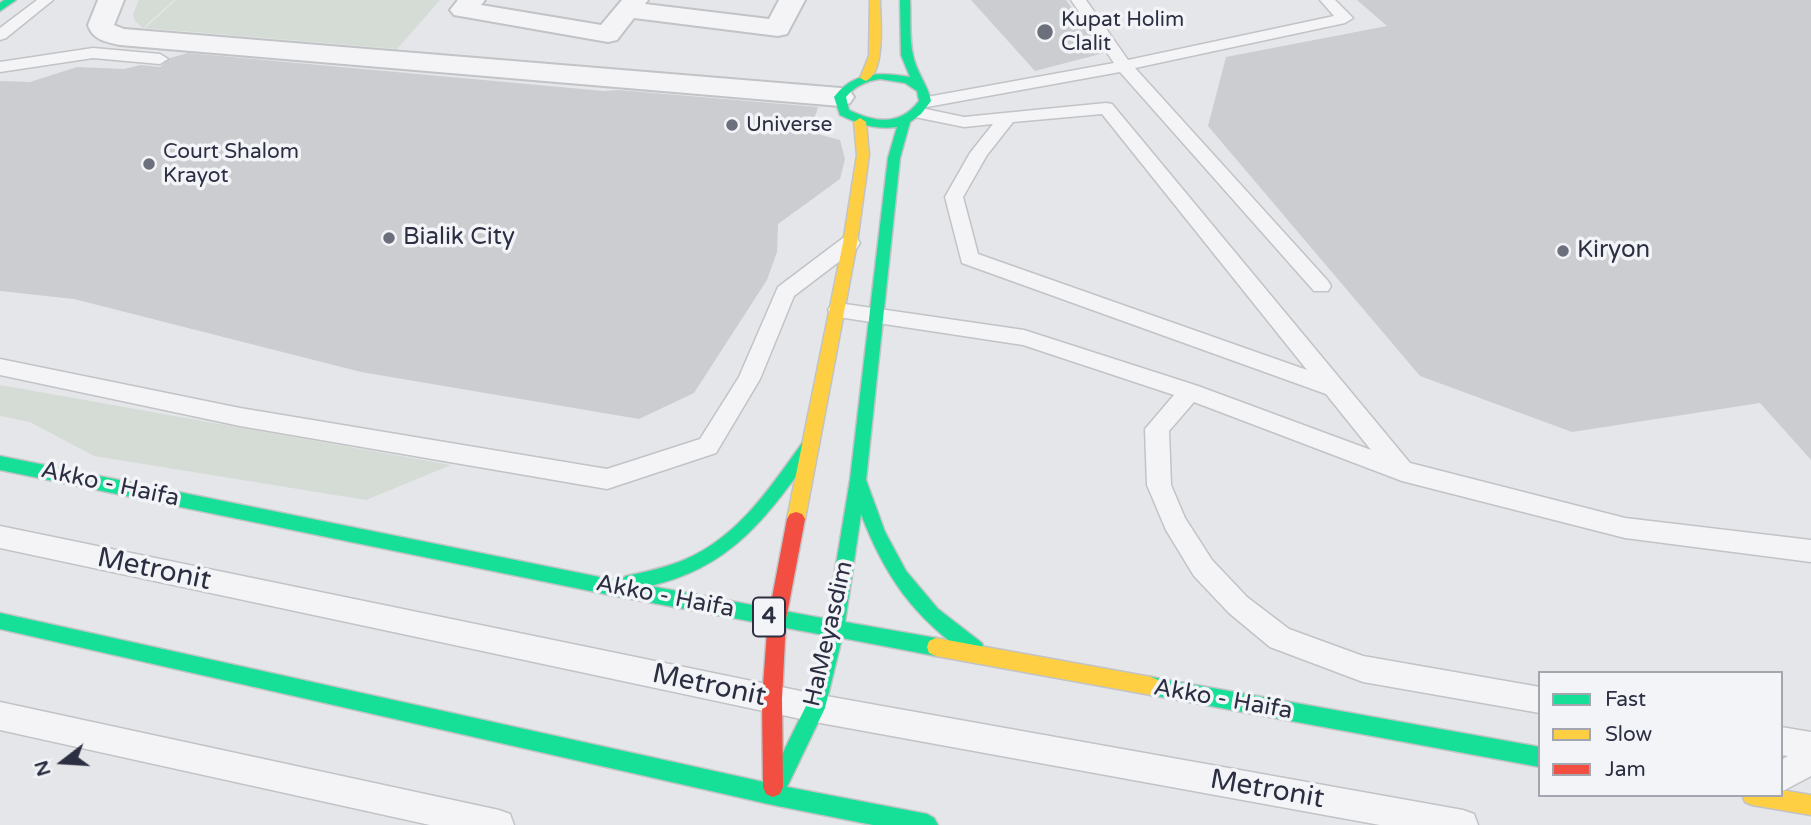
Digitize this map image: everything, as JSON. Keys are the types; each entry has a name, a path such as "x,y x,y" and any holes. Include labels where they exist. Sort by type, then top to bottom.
{"main road":[{"path":"0,8 11,0"},
{"path":"866,78 875,56 875,0"},
{"path":"905,0 907,55 919,86 925,93 924,107 904,122 882,125 860,121 844,112 840,97 854,82 866,78 894,76 919,86"},
{"name":"HaMeyasdim","path":"773,795 772,699 777,619 850,243 863,155 860,121"},
{"name":"HaMeyasdim","path":"773,795 815,708 835,628 858,480 894,158 904,122"},
{"path":"610,587 663,578 712,556 741,531 774,494 811,443"},
{"name":"Akko - Haifa","path":"0,463 777,619 1538,757"},
{"path":"858,480 881,550 910,597 935,624 961,642 995,659"},
{"path":"0,621 773,795 927,825"},
{"path":"1764,797 1811,805"}],"street":[{"path":"111,0 101,24 103,32 160,50"},
{"path":"472,0 463,10 608,34 631,5 778,28 800,1"},
{"path":"93,53 160,50 840,97"}],"lane":[{"path":"0,35 46,0"},
{"path":"1078,0 1124,66 1321,286"},
{"path":"924,107 1345,18 1327,0"},
{"path":"0,67 93,53"},
{"path":"924,107 964,122 1106,108 1402,471"},
{"path":"1007,118 979,153 954,197 969,258 1335,388"},
{"path":"0,367 240,417 607,479 708,446 749,380 785,292 850,243"},
{"path":"838,310 877,313 1024,338 1190,392 1402,471 1625,528 1811,551"},
{"path":"1190,392 1157,429 1159,485 1175,523 1203,568 1238,605 1280,638 1363,669 1538,700"},
{"name":"Metronit","path":"0,537 815,708 1463,825"},
{"path":"0,716 499,825"},
{"path":"1783,741 1811,746"},
{"path":"1783,776 1811,759"}],"shaded area":[{"path":"139,0 174,0 143,28 135,21 133,14"},
{"path":"176,0 440,0 397,49 145,28"},
{"path":"0,385 451,465 366,500 94,456 30,422 0,416"}],"building":[{"name":"Kupat Holim Clalit","path":"971,0 1066,0 1104,53 1035,71"},
{"name":"Kiryon","path":"1357,0 1811,0 1811,460 1760,403 1572,432 1420,376 1208,126 1226,57 1387,26"},
{"name":"Bialik City","path":"188,53 604,91 619,90 818,107 810,132 840,140 845,159 840,179 778,224 777,252 767,280 694,393 639,419 361,372 74,299 0,291 0,81 30,82 77,67 160,67 170,58"}],"traffic: fast":[{"path":"0,8 11,0"},
{"path":"905,0 907,55 919,86"},
{"path":"880,76 908,80 923,90 925,101 917,112 908,119 888,125 866,122 844,112 840,97 844,92 857,82 880,76"},
{"path":"773,795 815,708 835,628 858,480 894,158 904,122"},
{"path":"626,584 691,566 736,537 772,496 811,443"},
{"path":"0,463 610,587 936,647"},
{"path":"858,480 887,555 914,597 951,633 975,649"},
{"path":"0,621 773,795 927,825"},
{"path":"1151,686 1538,757"}],"traffic: slow":[{"path":"866,78 875,56 875,0"},
{"path":"796,519 850,243 863,155 860,122"},
{"path":"936,647 1151,686"},
{"path":"1764,797 1811,805"}],"traffic: jam":[{"path":"773,787 772,699 777,619 796,519"}],"place":[{"name":"Kupat Holim Clalit","path":"1045,32"},
{"name":"Universe","path":"732,125"},
{"name":"Court Shalom Krayot","path":"149,164"},
{"name":"Bialik City","path":"389,238"},
{"name":"Kiryon","path":"1563,251"}]}
